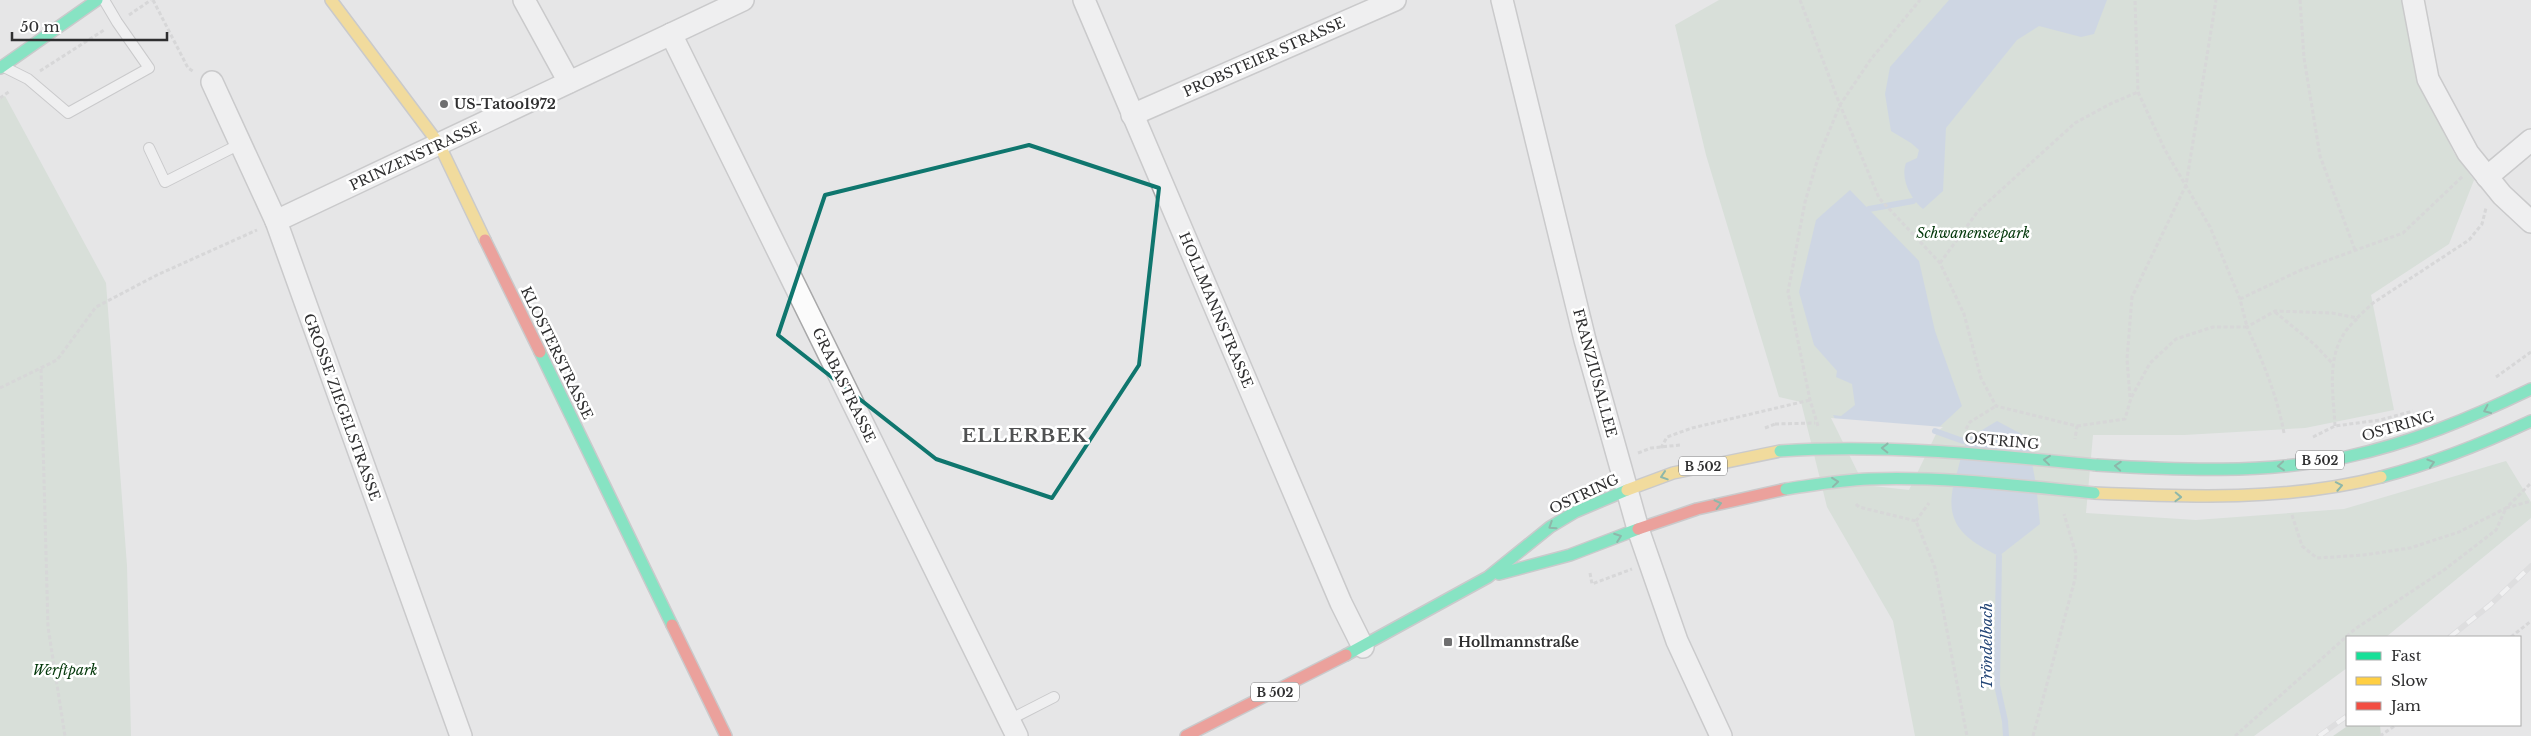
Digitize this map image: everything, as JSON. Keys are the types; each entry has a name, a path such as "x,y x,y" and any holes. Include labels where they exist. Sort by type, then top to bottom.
{"main road":[{"path":"2,67 97,0"},
{"name":"KLOSTERSTRASSE","path":"331,0 439,144 726,736"},
{"name":"OSTRING","path":"1186,736 1363,647 1488,577 1550,527 1575,512 1673,473 1780,451 1843,446 1897,448 2096,465 2214,470 2273,466 2329,459 2378,449 2432,433 2489,410 2531,389"},
{"name":"OSTRING","path":"1488,577 1570,555 1696,509 1786,489 1860,480 1912,480 2094,493 2213,498 2292,493 2384,477 2440,460 2501,437 2531,421"}],"street":[{"path":"524,0 570,82"},
{"name":"PRINZENSTRASSE","path":"276,222 743,0"},
{"name":"HOLLMANNSTRASSE","path":"1084,0 1342,603 1363,647"},
{"name":"PROBSTEIER STRASSE","path":"1132,115 1395,0"},
{"name":"FRANZIUSALLEE","path":"1502,0 1585,340 1638,529 1677,641 1721,736"},
{"path":"2414,0 2428,79 2468,152 2502,196 2531,222"},
{"name":"GRABASTRASSE","path":"671,34 1013,728"},
{"name":"GROSSE ZIEGELSTRASSE","path":"212,82 276,222 461,736"},
{"path":"2487,177 2531,140"}],"lane":[{"path":"2,67 28,80 68,113 149,68 104,0"},
{"path":"149,148 165,182 240,144"},
{"path":"1013,728 1054,696"}],"path":[{"path":"0,98 152,0 188,68 212,82"},
{"path":"1800,0 1840,106 1879,198 1888,208"},
{"path":"1822,435 1810,400 1788,292 1805,202 1818,158 1840,106 1871,59 1920,0"},
{"path":"2135,0 2138,92 2165,150 2210,227 2240,299 2247,327 2267,372 2279,406 2284,433"},
{"path":"2131,398 2127,359 2132,297 2186,186 2216,0"},
{"path":"2300,0 2304,58 2320,156 2355,250"},
{"path":"1940,263 1978,211 2075,123 2110,104 2138,92"},
{"path":"2240,299 2301,270 2404,233 2464,175 2487,177 2488,197 2482,224 2469,240 2373,303 2343,330 2333,364 2335,426"},
{"path":"0,388 57,360 96,307 157,275 215,251 276,222"},
{"path":"2077,426 2125,419 2131,398 2150,363 2176,339 2213,327 2247,327 2275,311 2332,313 2357,318"},
{"path":"2275,311 2314,344 2333,364"},
{"path":"2494,378 2531,352"},
{"path":"41,369 48,627 64,736"},
{"path":"1661,448 1667,436 1692,428 1810,400"},
{"path":"1970,422 1996,406"},
{"path":"2305,441 2335,426 2380,420 2414,411"},
{"path":"2347,636 2444,570 2496,530 2506,508 2531,483"},
{"path":"1853,500 1859,507 1916,521 1935,568 1967,736"},
{"path":"2292,515 2302,546 2317,558 2364,555 2410,548 2459,532 2506,508 2531,501"},
{"path":"2512,636 2531,621"},
{"path":"2235,736 2346,637"},
{"path":"2380,736 2395,726"}],"highlighted area":[{"path":"1029,145 1159,188 1139,365 1052,498 936,459 778,335 825,195"}],"green space":[{"name":"Schwanenseepark","path":"1719,0 2406,0 2417,77 2454,153 2474,180 2449,244 2371,295 2394,410 2305,428 2184,435 2093,435 2086,513 2196,520 2344,509 2506,461 2531,502 2531,518 2387,636 2346,636 2346,669 2254,736 1915,736 1893,621 1827,507 1801,402 1779,397 1706,155 1675,25"},
{"name":"Werftpark","path":"5,96 106,283 127,566 131,736 0,736 0,99"},
{"path":"2348,726 2380,726 2381,736 2333,736"}],"water":[{"path":"1949,0 2107,0 2094,34 2081,37 2039,26 2017,40 1946,128 1943,191 1923,209 1914,200 1904,176 1906,163 1917,158 1919,150 1891,131 1885,94 1890,67"},
{"path":"1850,190 1919,261 1935,331 1962,406 1935,431 1866,483 1833,415 1841,416 1855,405 1852,384 1836,377 1837,371 1814,345 1799,292 1816,220"},
{"path":"1997,421 2027,437 2036,484 2040,524 1999,556 1962,532 1952,512 1951,500 1953,486 1966,443 1976,434"}],"pier":[{"path":"1831,418 1943,427 1937,432 1909,490 1864,485"}],"waterway":[{"name":"Tröndelbach","path":"1869,209 1913,201"},
{"name":"Tröndelbach","path":"1935,431 1963,441"},
{"name":"Tröndelbach","path":"1999,556 1997,685 2005,721 2006,736"}],"railway":[{"path":"2451,636 2490,605 2531,566"},
{"path":"2319,736 2346,717"}],"traffic: fast":[{"path":"0,68 97,0"},
{"path":"540,352 672,625"},
{"path":"2096,465 2190,469 2253,468 2284,466 2346,457 2417,437 2463,420 2531,389"},
{"path":"2381,477 2420,466 2458,452 2531,421"},
{"path":"1780,451 1820,449 1899,450 1977,454 2096,465"},
{"path":"1786,489 1848,480 1897,478 1982,482 2094,493"},
{"path":"1346,655 1488,577 1550,527 1575,512 1627,490"},
{"path":"1499,574 1570,555 1638,529"}],"traffic: slow":[{"path":"331,0 439,144 485,240"},
{"path":"1627,490 1673,473 1780,451"},
{"path":"2094,493 2166,496 2274,494 2346,485 2381,477"}],"traffic: jam":[{"path":"485,240 540,352"},
{"path":"1638,529 1697,509 1786,489"},
{"path":"672,625 726,736"},
{"path":"1186,736 1346,655"}],"place":[{"name":"US-Tatoo1972","path":"444,104"},
{"name":"Hollmannstraße","path":"1448,642"}],"district":[{"name":"ELLERBEK","path":"1025,435"}]}
